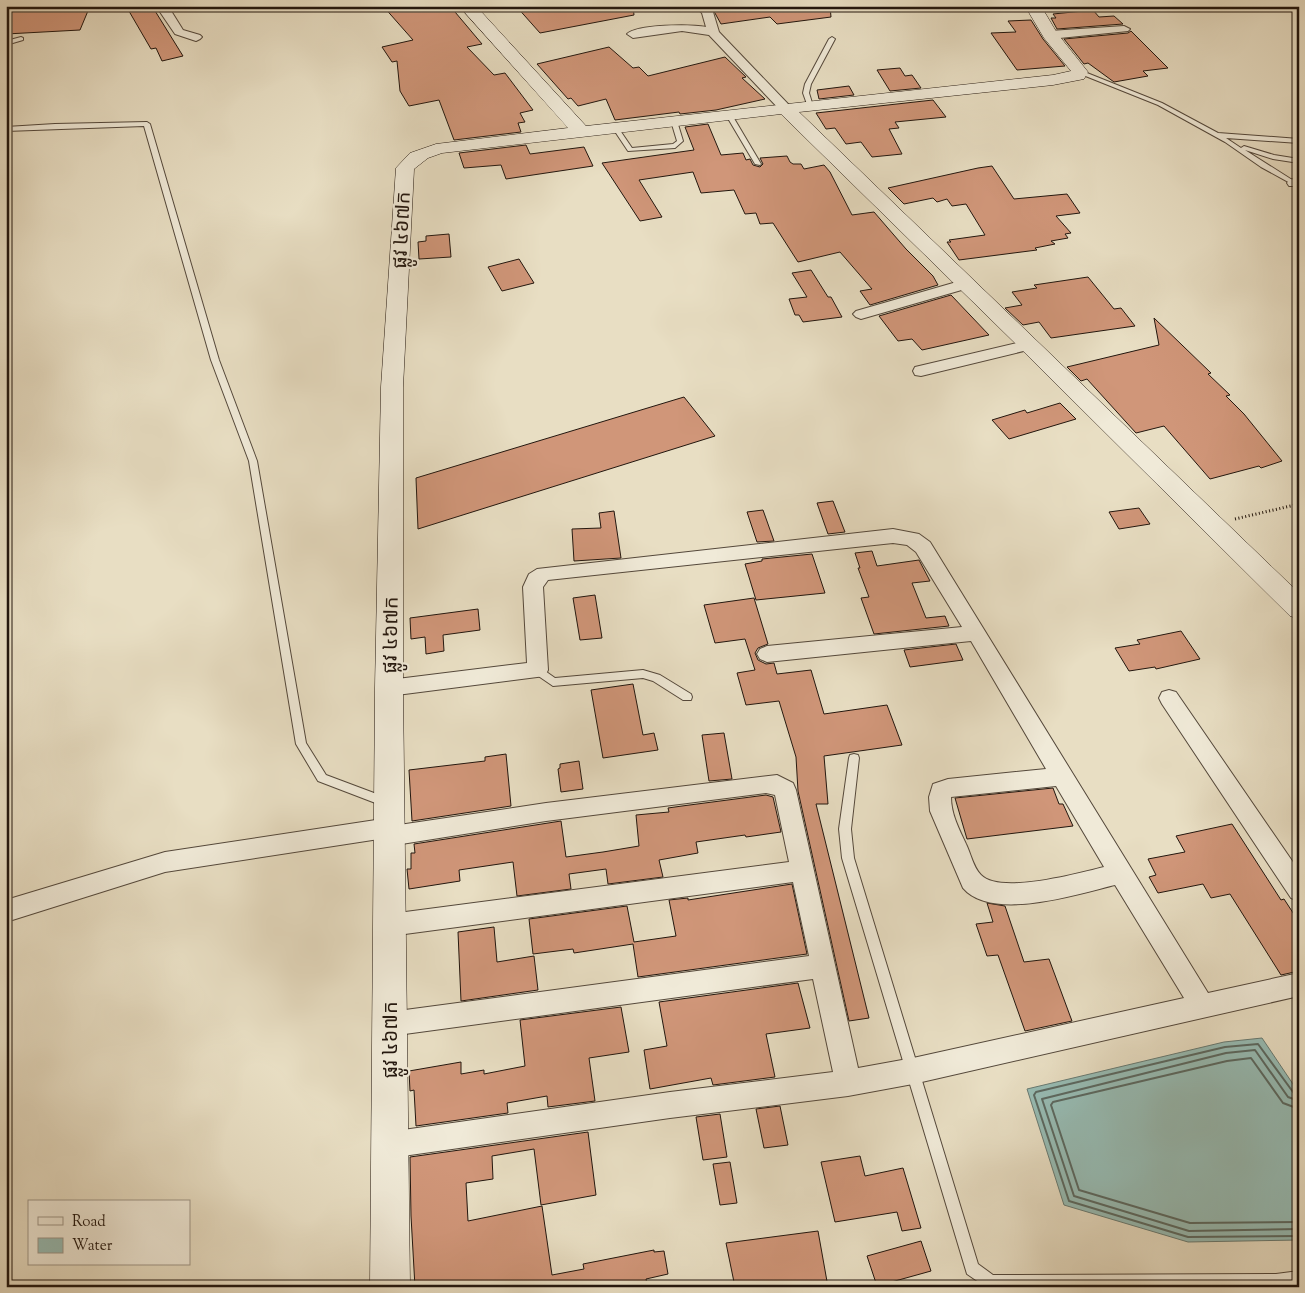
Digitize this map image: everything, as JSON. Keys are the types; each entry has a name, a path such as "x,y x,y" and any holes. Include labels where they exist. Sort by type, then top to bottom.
{"street":[{"path":"162,6 179,32 196,37"},
{"path":"467,6 581,131"},
{"path":"701,6 707,12 713,34"},
{"path":"1034,6 1050,35 1080,72"},
{"path":"633,34 685,26 698,28 713,34 785,108 1299,609"},
{"path":"1050,35 1124,28"},
{"name":"ផ្លូវ ៤៦៧ក","path":"390,1287 389,688 392,387 405,168 414,157 428,150 615,127 1052,80 1078,75 1080,72"},
{"path":"861,314 967,284"},
{"path":"921,371 1030,345"},
{"path":"389,688 538,670 533,587 536,579 544,574 893,536 912,539 923,546 1202,1006"},
{"path":"767,654 976,634"},
{"path":"1169,698 1299,891"},
{"path":"1061,776 948,788 941,791 939,798 944,817 972,882 984,891 1006,894 1030,893 1120,873"},
{"path":"6,911 165,862 389,822 546,812 777,784 785,790 848,1083"},
{"path":"390,925 801,871"},
{"path":"390,1024 822,966"},
{"path":"389,1145 670,1105 848,1083 913,1071 1299,984"}],"lane":[{"path":"6,43 21,39"},
{"path":"810,106 806,93 808,84 832,39"},
{"path":"1080,72 1160,104 1246,150 1299,161"},
{"path":"729,115 758,164"},
{"path":"615,127 630,150 675,146 680,141 680,137 674,121"},
{"path":"6,129 147,124 215,360 253,461 302,744 322,778 389,822"},
{"path":"1216,135 1299,141"},
{"path":"1227,141 1263,166 1297,183"},
{"path":"538,670 553,682 643,674 656,678 687,697"},
{"path":"854,758 845,829 848,858 972,1269 991,1282 1276,1280 1299,1278"}],"path":[{"path":"1212,524 1299,504"}],"water":[{"path":"1262,1038 1299,1093 1299,1240 1188,1242 1064,1205 1027,1089 1224,1042"}],"building":[{"path":"90,6 80,30 6,34 6,19 11,9"},
{"path":"126,6 152,6 183,56 162,61 156,48 151,49"},
{"path":"383,6 450,6 482,44 467,47 494,75 505,73 533,110 520,113 525,122 518,123 521,132 454,140 439,100 409,106 400,91 397,61 392,62 382,47 413,40"},
{"path":"516,6 633,6 634,15 540,33"},
{"path":"711,6 830,6 831,17 777,24 770,17 721,24"},
{"path":"1093,10 1099,17 1114,16 1123,24 1057,29 1051,18 1056,18 1053,14"},
{"path":"1031,20 1043,39 1065,66 1017,70 991,33 1016,32 1008,21"},
{"path":"1131,31 1168,68 1143,71 1148,76 1114,82 1088,63 1084,64 1064,39 1128,33"},
{"path":"609,47 633,68 639,67 648,76 725,57 746,77 742,78 765,99 716,110 680,114 679,112 615,120 606,99 578,106 571,98 568,99 537,64"},
{"path":"900,68 905,76 912,75 921,88 890,91 877,70"},
{"path":"849,86 854,95 819,99 817,90"},
{"path":"933,100 946,117 895,122 899,128 889,129 902,154 872,157 861,142 846,144 835,128 826,129 816,113"},
{"path":"708,124 721,155 743,153 746,160 750,159 753,165 760,167 763,164 760,158 787,156 790,162 801,164 804,169 824,165 830,172 852,215 874,212 906,249 933,276 938,285 870,305 860,291 872,289 840,252 798,262 773,223 760,224 756,213 745,214 734,190 701,193 693,172 639,180 662,217 640,221 602,163 694,150 685,127"},
{"path":"526,145 530,154 584,147 593,166 506,179 501,165 464,168 459,153"},
{"path":"992,166 1014,199 1067,194 1080,213 1056,216 1071,233 1065,234 1068,238 1051,241 1055,244 1035,248 1037,250 959,260 947,242 951,242 949,240 985,235 966,204 952,206 947,199 937,202 933,198 904,204 888,188 978,168"},
{"path":"449,234 451,257 419,259 418,242 426,241 426,236"},
{"path":"519,259 534,283 502,291 488,267"},
{"path":"811,270 828,297 831,297 842,317 803,322 799,315 795,315 789,299 807,297 792,273"},
{"path":"1088,277 1114,309 1121,308 1135,326 1051,338 1039,322 1023,325 1005,308 1022,305 1012,292 1037,288 1034,285"},
{"path":"951,295 989,335 922,350 912,339 898,341 879,316"},
{"path":"1154,318 1211,373 1208,374 1230,395 1226,396 1244,414 1282,461 1261,468 1259,466 1210,479 1164,426 1136,433 1087,379 1081,381 1067,367 1159,345"},
{"path":"684,397 715,436 418,529 416,478"},
{"path":"1060,403 1076,419 1009,439 992,420 1025,410 1027,413"},
{"path":"833,501 845,532 828,534 817,503"},
{"path":"1139,508 1150,524 1119,529 1109,512"},
{"path":"763,510 774,541 757,542 747,512"},
{"path":"614,511 621,558 574,561 572,529 601,528 599,513"},
{"path":"872,551 877,566 919,560 930,581 912,583 926,618 945,616 949,626 874,634 861,598 869,597 858,568 860,568 855,553"},
{"path":"812,554 825,593 756,600 745,564 762,561 762,559"},
{"path":"595,595 602,638 580,640 573,598"},
{"path":"754,598 768,644 758,648 755,653 758,660 766,664 774,663 777,674 811,670 824,714 887,705 902,745 824,756 828,804 816,804 869,1018 849,1021 798,791 796,757 779,701 746,705 737,673 755,670 745,639 715,643 704,605"},
{"path":"478,609 480,630 443,635 444,651 426,654 425,637 411,639 410,618"},
{"path":"1181,631 1200,659 1156,669 1155,667 1129,671 1115,648 1140,644 1137,640"},
{"path":"956,644 963,660 910,667 904,650"},
{"path":"633,684 643,735 654,733 658,750 603,758 591,690"},
{"path":"724,733 732,779 709,781 702,735"},
{"path":"506,754 511,806 412,821 409,770 485,761 485,757"},
{"path":"579,761 583,789 561,792 558,769 560,764"},
{"path":"1053,788 1059,804 1063,804 1073,826 967,839 955,798"},
{"path":"766,795 773,797 781,832 696,842 698,853 659,860 663,877 608,884 606,869 569,874 571,889 517,896 513,862 459,870 460,881 409,889 407,869 411,869 411,853 415,853 414,844 561,821 566,857 603,852 639,846 636,815 669,812 668,808"},
{"path":"1232,824 1281,900 1284,899 1299,922 1299,971 1281,975 1230,894 1211,898 1203,884 1158,893 1149,877 1156,875 1148,859 1185,852 1176,836"},
{"path":"792,884 807,954 638,977 633,944 574,953 573,949 533,954 529,919 627,906 634,942 676,936 669,900 688,898 688,900"},
{"path":"987,903 1005,906 1024,962 1049,959 1072,1021 1025,1031 998,955 987,956 976,924 993,922"},
{"path":"494,927 497,962 534,956 538,990 461,1001 458,932"},
{"path":"798,983 810,1028 766,1034 775,1077 713,1085 711,1078 650,1089 644,1050 667,1046 659,1002"},
{"path":"621,1007 629,1052 589,1058 595,1101 548,1107 547,1096 507,1103 508,1113 416,1126 414,1090 410,1091 409,1071 461,1062 461,1074 484,1070 484,1074 525,1066 520,1020"},
{"path":"780,1106 788,1145 764,1148 756,1109"},
{"path":"720,1114 727,1157 703,1160 696,1117"},
{"path":"588,1132 596,1195 541,1205 534,1149 492,1156 493,1179 466,1183 468,1221 542,1206 552,1275 584,1269 583,1264 654,1250 654,1252 664,1251 668,1274 646,1279 647,1284 636,1287 415,1287 410,1157"},
{"path":"860,1156 865,1176 903,1168 921,1228 902,1231 897,1212 835,1222 821,1162"},
{"path":"730,1162 737,1203 720,1205 713,1164"},
{"path":"818,1231 828,1287 735,1287 726,1243"},
{"path":"921,1241 931,1271 877,1286 867,1256"}]}
